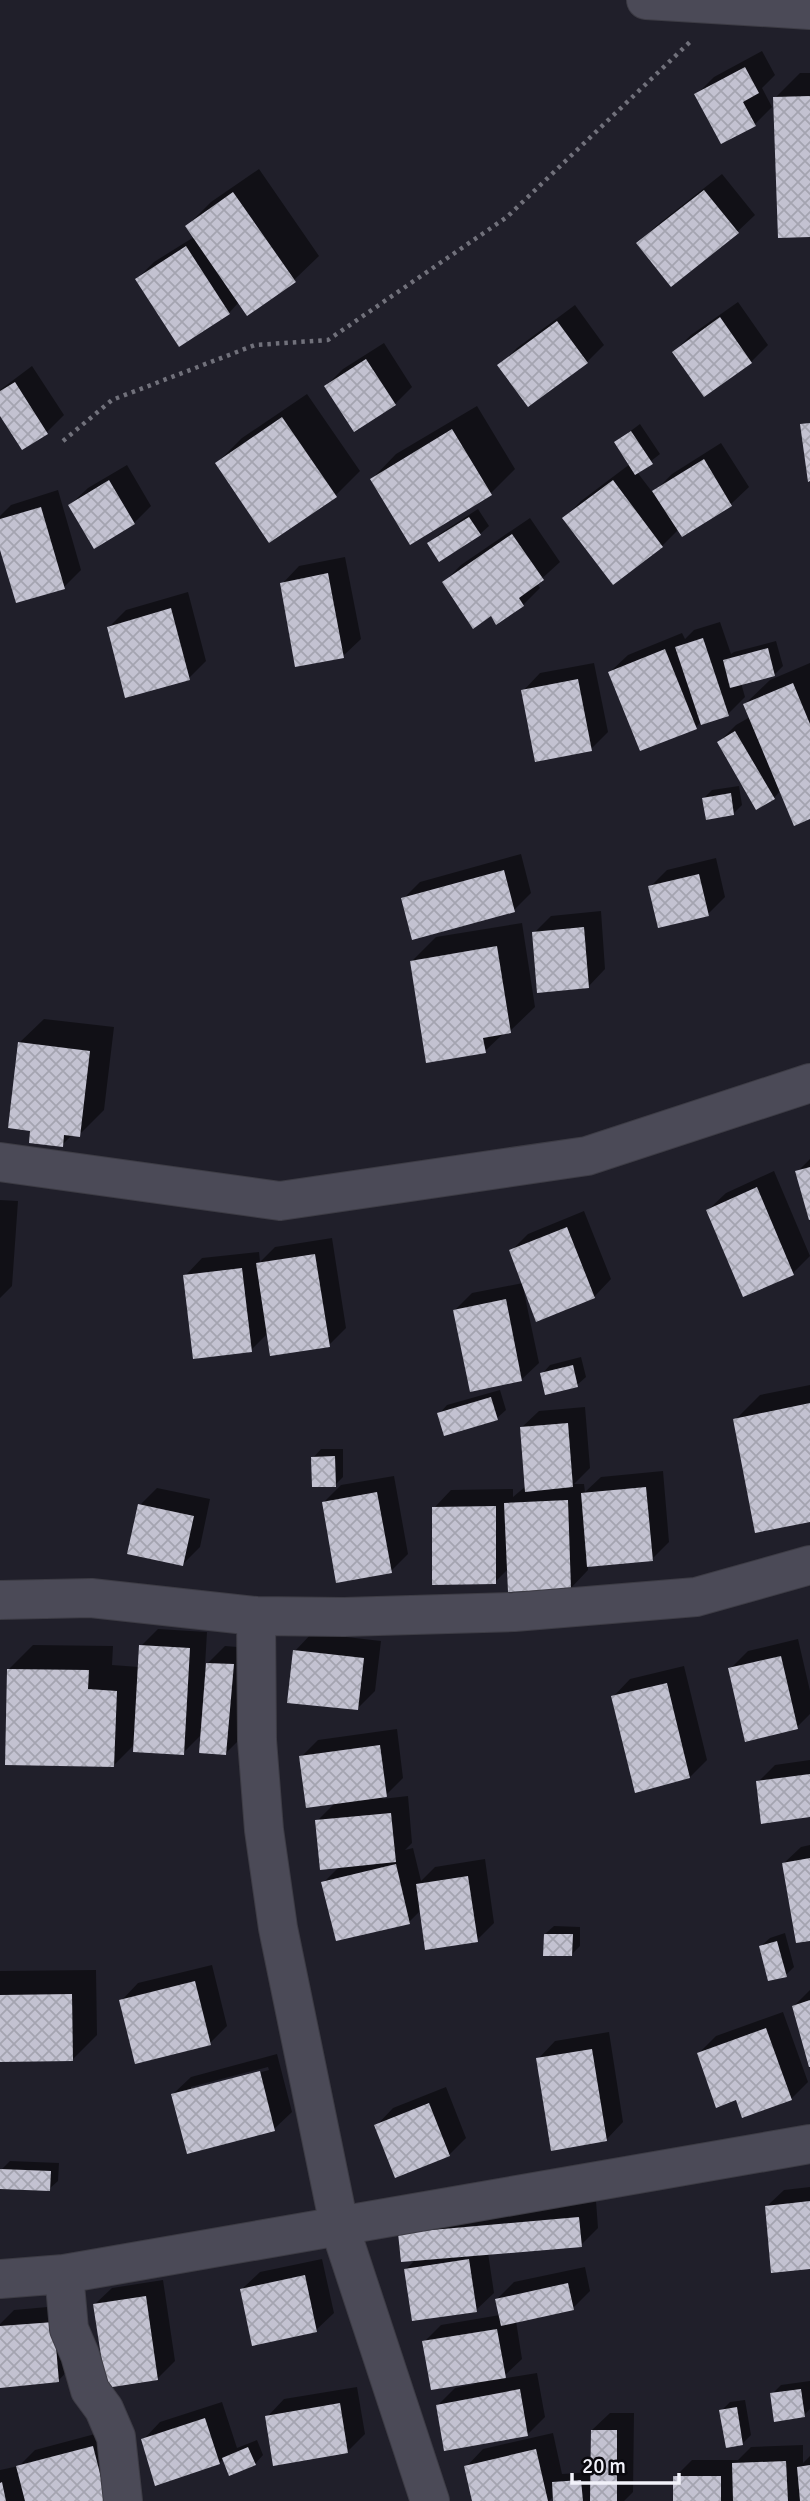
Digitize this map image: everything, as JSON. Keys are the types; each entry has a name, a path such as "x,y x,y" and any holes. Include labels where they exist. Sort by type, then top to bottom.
{"street":[{"path":"646,0 810,10"},
{"path":"0,1162 280,1201 586,1156 810,1083"},
{"path":"0,1600 91,1598 256,1616 514,1612 696,1597 810,1565"},
{"path":"256,1616 257,1740 264,1830 278,1928 339,2225 429,2501"},
{"path":"0,2278 64,2274 810,2144"},
{"path":"64,2274 69,2329 90,2390 104,2409 116,2437 123,2501"}],"path":[{"path":"63,441 112,400 255,345 328,340 507,217 729,5"}],"building":[{"path":"745,67 759,93 743,102 756,126 721,144 694,94"},
{"path":"810,96 810,237 778,238 773,97"},
{"path":"704,190 739,233 671,287 636,243"},
{"path":"233,192 296,282 247,316 185,226"},
{"path":"186,246 230,314 179,347 135,279"},
{"path":"720,317 752,363 704,397 672,352"},
{"path":"557,321 588,363 528,407 497,365"},
{"path":"366,359 396,405 354,432 324,386"},
{"path":"15,382 48,434 22,450 0,416 0,391"},
{"path":"282,417 337,497 269,543 215,463"},
{"path":"810,423 810,481 808,482 800,424"},
{"path":"452,429 492,495 410,545 370,479"},
{"path":"631,431 653,464 635,475 614,442"},
{"path":"704,459 732,506 682,537 652,491"},
{"path":"109,480 135,524 94,549 68,505"},
{"path":"613,480 663,547 613,585 562,518"},
{"path":"41,507 65,589 16,603 0,550 0,519"},
{"path":"469,517 481,535 439,562 427,543"},
{"path":"512,534 544,580 519,598 524,606 496,625 491,616 473,629 442,582"},
{"path":"328,573 344,658 295,667 280,583"},
{"path":"171,608 190,680 125,698 107,627"},
{"path":"703,638 729,716 701,725 675,647"},
{"path":"768,648 775,676 730,688 723,660"},
{"path":"665,649 697,729 640,751 608,672"},
{"path":"578,679 592,751 535,762 521,690"},
{"path":"793,683 810,724 810,819 794,826 743,704"},
{"path":"735,731 775,799 756,810 717,742"},
{"path":"731,793 734,815 706,820 702,798"},
{"path":"504,870 515,912 412,940 401,898"},
{"path":"699,874 709,916 658,928 648,886"},
{"path":"584,927 589,988 537,993 532,932"},
{"path":"497,946 511,1033 483,1038 486,1053 426,1063 410,961"},
{"path":"18,1042 90,1051 80,1137 64,1135 63,1147 29,1143 30,1131 8,1128"},
{"path":"810,1167 810,1220 809,1220 795,1171"},
{"path":"757,1187 794,1275 743,1297 706,1210"},
{"path":"567,1227 595,1298 536,1322 509,1250"},
{"path":"315,1254 330,1347 270,1356 256,1263"},
{"path":"242,1268 252,1352 193,1359 183,1275"},
{"path":"506,1299 522,1381 470,1392 453,1310"},
{"path":"573,1365 578,1387 545,1395 540,1373"},
{"path":"491,1397 498,1420 444,1436 437,1413"},
{"path":"810,1403 810,1522 755,1533 733,1419"},
{"path":"568,1423 573,1487 525,1492 520,1427"},
{"path":"335,1456 336,1487 312,1487 311,1457"},
{"path":"646,1487 653,1561 587,1567 581,1493"},
{"path":"377,1492 392,1573 336,1583 322,1502"},
{"path":"568,1500 571,1589 508,1592 504,1503"},
{"path":"138,1504 194,1516 183,1566 127,1554"},
{"path":"496,1506 496,1584 432,1585 432,1507"},
{"path":"139,1645 190,1648 184,1755 133,1752"},
{"path":"293,1650 364,1658 358,1710 287,1703"},
{"path":"781,1656 798,1729 745,1742 728,1668"},
{"path":"206,1663 234,1664 226,1755 199,1753"},
{"path":"7,1669 89,1670 88,1689 117,1691 114,1767 5,1765"},
{"path":"667,1683 690,1778 635,1793 611,1696"},
{"path":"380,1745 387,1797 306,1808 299,1756"},
{"path":"810,1774 810,1817 761,1824 756,1781"},
{"path":"391,1813 396,1862 320,1870 315,1820"},
{"path":"810,1858 810,1941 796,1943 782,1863"},
{"path":"396,1864 410,1924 336,1941 321,1882"},
{"path":"468,1876 478,1942 425,1950 416,1884"},
{"path":"544,1934 573,1934 572,1956 543,1956"},
{"path":"777,1941 787,1977 768,1981 759,1946"},
{"path":"195,1981 211,2045 135,2064 119,2000"},
{"path":"72,1994 73,2061 0,2062 0,1995"},
{"path":"810,2000 810,2067 809,2067 792,2006"},
{"path":"766,2028 792,2100 742,2118 736,2100 716,2108 697,2053"},
{"path":"592,2049 607,2141 551,2151 536,2058"},
{"path":"260,2071 275,2131 187,2154 171,2094"},
{"path":"429,2103 450,2156 395,2178 374,2125"},
{"path":"0,2169 51,2171 50,2191 0,2189"},
{"path":"810,2201 810,2269 771,2273 765,2206"},
{"path":"579,2217 582,2247 401,2262 398,2233"},
{"path":"469,2259 477,2312 412,2321 404,2269"},
{"path":"305,2275 317,2332 252,2346 240,2289"},
{"path":"568,2283 574,2310 501,2326 495,2299"},
{"path":"146,2296 158,2380 106,2388 93,2304"},
{"path":"54,2322 59,2382 0,2388 0,2326"},
{"path":"497,2329 506,2378 431,2390 422,2341"},
{"path":"520,2389 528,2436 444,2451 436,2405"},
{"path":"801,2389 805,2417 774,2422 770,2393"},
{"path":"340,2403 348,2453 273,2466 265,2416"},
{"path":"737,2407 743,2445 726,2448 719,2410"},
{"path":"205,2418 220,2464 155,2486 141,2439"},
{"path":"591,2430 617,2430 617,2501 590,2501"},
{"path":"93,2446 107,2501 25,2501 16,2466"},
{"path":"248,2447 256,2465 229,2476 222,2458"},
{"path":"536,2449 548,2501 472,2501 464,2466"},
{"path":"786,2461 788,2501 733,2501 732,2463"},
{"path":"810,2465 810,2501 800,2501 797,2467"},
{"path":"673,2476 721,2476 721,2501 673,2501"},
{"path":"581,2480 583,2501 553,2501 552,2482"},
{"path":"2,2482 6,2501 0,2501"}]}
